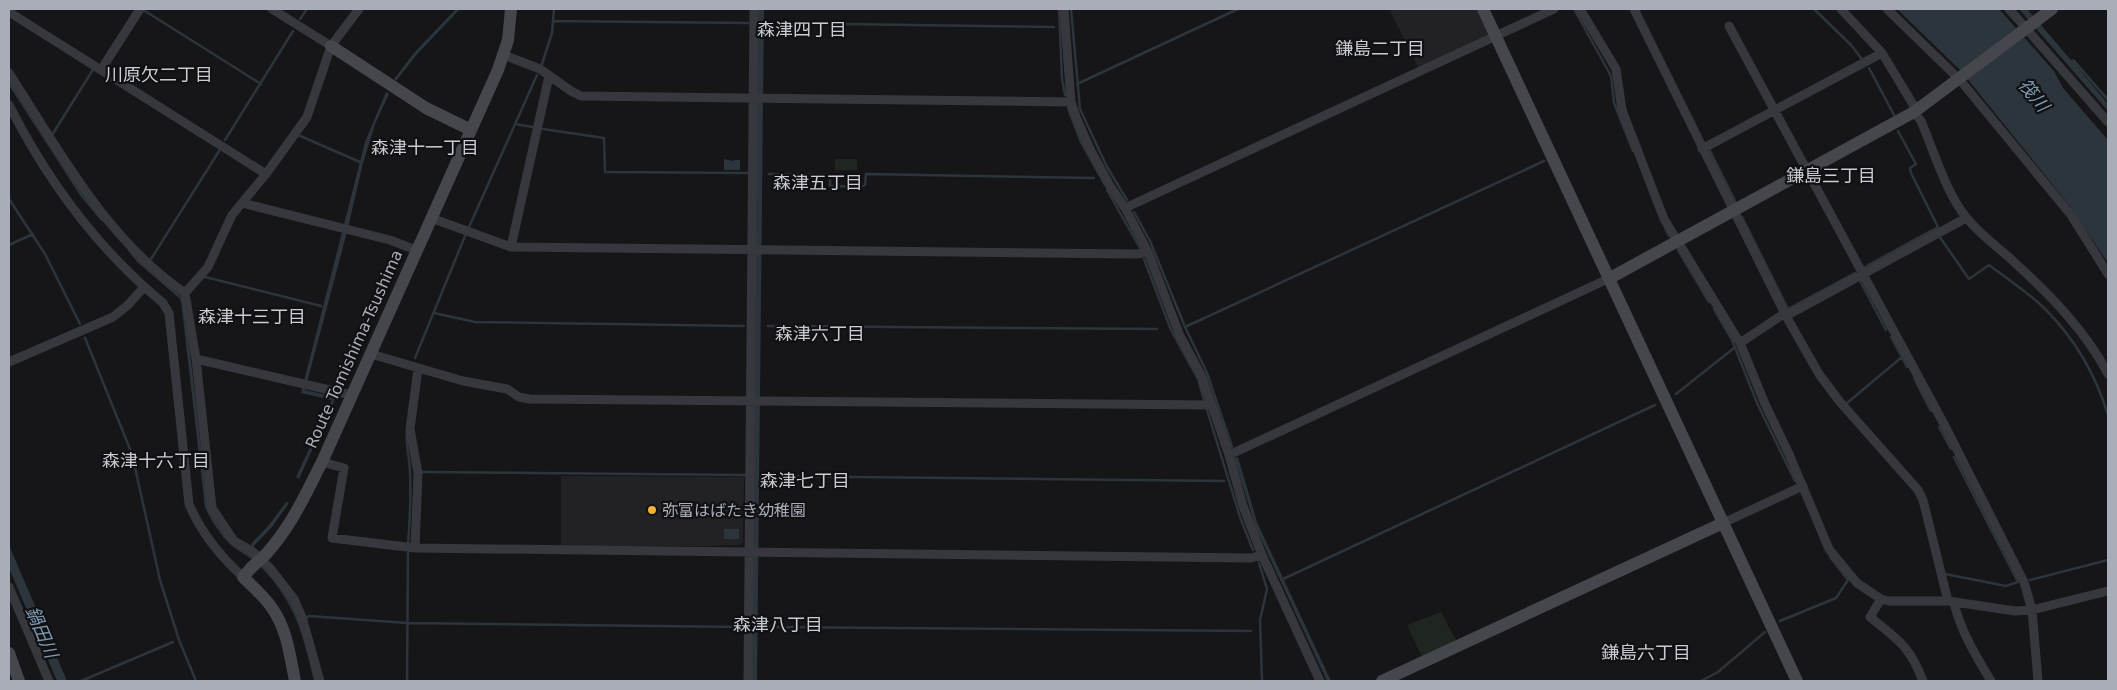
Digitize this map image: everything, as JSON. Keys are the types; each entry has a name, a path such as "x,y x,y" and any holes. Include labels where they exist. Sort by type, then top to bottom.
{"street":[{"path":"102,70 140,9"},
{"path":"272,9 426,108 471,130"},
{"path":"186,293 208,267 232,215 266,174 307,118 331,46 359,9"},
{"name":"Route Tomishima-Tsushima","path":"247,572 283,536 322,462 504,55 508,40 510,9"},
{"path":"748,681 753,551 755,402 751,249 758,99 754,9"},
{"path":"1064,9 1071,102 1076,117 1091,151 1110,186 1126,208 1148,252 1180,336 1202,378 1229,455 1243,506 1262,555 1320,681"},
{"path":"1484,9 1797,681"},
{"path":"1126,208 1554,9"},
{"path":"1580,9 1616,69 1622,110 1664,219 1740,342 1765,404 1829,549 1857,583 1882,599 1889,601 1951,602 2015,610 2032,610 2108,592"},
{"path":"1634,9 1785,315 1819,374 1840,402 1918,490 1923,500 1958,621 1991,681"},
{"path":"1841,9 1882,53 1921,121 1953,198 1966,218 2022,269 2065,314 2081,333 2108,374"},
{"path":"1887,9 1960,80 2071,215 2108,274"},
{"path":"2009,9 2031,23 2108,122"},
{"path":"1229,455 1610,278 1678,240 1734,212 1916,112 1960,80 2031,23 2052,9"},
{"path":"9,12 266,174"},
{"path":"1729,26 1945,426 2024,582 2032,610 2038,681"},
{"path":"1702,149 1882,53"},
{"path":"504,55 540,69 581,96 1071,102"},
{"path":"9,74 89,197 144,260 186,293 196,359 212,508 234,541 247,546 270,568 294,599 302,616 320,681"},
{"path":"511,247 549,76"},
{"path":"9,105 43,164 84,223 108,252 163,303 169,314 189,504 201,529 224,560 247,572 280,622 286,636 295,681"},
{"path":"242,203 390,240 416,250"},
{"path":"431,218 511,247 1138,254 1148,252"},
{"path":"1740,342 1785,315 1966,218"},
{"path":"9,362 112,317 128,305 144,287"},
{"path":"371,354 463,381 507,388 519,397 529,399 1212,405"},
{"path":"196,359 351,395"},
{"path":"415,548 418,473 410,429 418,369"},
{"path":"322,462 344,468 332,538 415,548 1251,558 1262,555"},
{"path":"1382,681 1802,486"},
{"path":"9,588 49,681"},
{"path":"1882,599 1870,617 1902,642 1909,651 1922,681"},
{"path":"9,653 19,681"}],"shaded area":[{"path":"1389,9 1476,9 1490,36 1419,69"},
{"path":"835,159 857,159 857,170 835,170"},
{"name":"弥富はばたき幼稚園","path":"561,476 744,477 743,542 741,545 710,546 561,546"},
{"path":"1441,612 1457,642 1422,657 1407,625"}],"water":[{"path":"456,9 460,9 418,53 396,81 394,79 414,53"},
{"path":"758,9 764,9 757,681 752,681"},
{"name":"筏川","path":"1897,9 1999,9 2054,71 2063,88 2108,140 2108,263 2069,205 1961,71"},
{"path":"2019,9 2027,9 2071,60 2074,59 2108,98 2108,102 2075,64 2108,104 2108,111"},
{"path":"386,92 389,94 375,124 363,163 347,232 305,390 336,397 299,479 296,477 332,400 301,393 365,142"},
{"path":"724,159 740,160 740,170 724,170"},
{"path":"184,300 207,500 246,549 283,588 298,613 317,681 314,681 297,621 283,594 258,564 227,541 216,527 205,507 181,301"},
{"path":"1238,457 1257,522 1331,681 1327,681 1256,528 1234,458"},
{"path":"286,502 289,503 272,527 253,547 251,544 269,525"},
{"path":"724,529 739,529 739,539 724,539"},
{"name":"鍋田川","path":"9,545 67,681 57,681 9,568"}],"waterway":[{"path":"300,19 307,9"},
{"path":"541,67 552,33 554,9"},
{"path":"1059,9 1062,79 1065,95"},
{"path":"1071,9 1080,109 1107,167 1127,200"},
{"path":"1077,84 1238,9"},
{"path":"1574,9 1611,76 1614,103 1633,151"},
{"path":"1814,9 1851,45 1861,58"},
{"path":"145,11 261,84"},
{"path":"553,21 748,23"},
{"path":"769,23 1054,27"},
{"path":"225,140 293,31"},
{"path":"52,135 94,68"},
{"path":"1869,68 1894,115"},
{"path":"469,227 537,75"},
{"path":"9,83 82,196 102,220"},
{"path":"1068,108 1081,142 1105,185"},
{"path":"515,124 533,127"},
{"path":"543,129 604,138 605,172 749,173"},
{"path":"1865,267 1938,227 1911,173 1910,168 1916,164 1898,131"},
{"path":"298,135 360,162"},
{"path":"151,259 221,148"},
{"path":"1709,149 1736,203"},
{"path":"1185,327 1544,161"},
{"path":"769,174 830,175 830,186 861,187 865,185 866,174 1094,178"},
{"path":"1107,190 1140,248"},
{"path":"9,199 45,254 80,324"},
{"path":"1134,212 1150,241 1185,327 1207,373 1232,447"},
{"path":"1742,217 1788,309 1855,273"},
{"path":"1665,228 1669,236"},
{"path":"9,245 33,234"},
{"path":"415,358 465,236"},
{"path":"1939,236 1969,279 1989,265 2026,292 2046,310 2066,333 2091,372 2108,415"},
{"path":"129,250 138,261 181,298 182,302"},
{"path":"1678,250 1709,302"},
{"path":"1144,259 1171,330 1198,379 1204,400"},
{"path":"205,277 321,306"},
{"path":"1859,279 1886,330"},
{"path":"1714,309 1732,340 1757,403 1795,481"},
{"path":"434,313 475,322 744,326"},
{"path":"768,326 1157,329"},
{"path":"1891,337 1907,367"},
{"path":"85,338 132,454 160,580 179,640 196,681"},
{"path":"1676,394 1734,348"},
{"path":"1847,403 1902,357"},
{"path":"1914,378 1931,411"},
{"path":"1281,580 1655,405"},
{"path":"1207,410 1240,517 1253,550"},
{"path":"1939,427 1951,449"},
{"path":"407,430 410,467 408,544"},
{"path":"1945,574 2006,586 2018,582 1954,457"},
{"path":"421,472 745,475"},
{"path":"766,476 1224,481"},
{"path":"407,681 408,553"},
{"path":"1780,621 1836,598 1848,580 1830,557"},
{"path":"2030,580 2108,560"},
{"path":"1259,563 1267,589 1260,620 1262,681"},
{"path":"306,618 309,616 407,623 741,627"},
{"path":"765,627 1251,631"},
{"path":"1701,681 1718,672 1765,632"},
{"path":"81,681 173,642"}],"place":[{"name":"弥富はばたき幼稚園","path":"652,510"}],"district":[{"name":"森津四丁目","path":"802,29"},
{"name":"鎌島二丁目","path":"1380,48"},
{"name":"川原欠二丁目","path":"159,74"},
{"name":"森津十一丁目","path":"425,147"},
{"name":"鎌島三丁目","path":"1831,175"},
{"name":"森津五丁目","path":"818,182"},
{"name":"森津十三丁目","path":"252,316"},
{"name":"森津六丁目","path":"820,333"},
{"name":"森津十六丁目","path":"156,460"},
{"name":"森津七丁目","path":"805,480"},
{"name":"森津八丁目","path":"778,624"},
{"name":"鎌島六丁目","path":"1646,652"}]}
